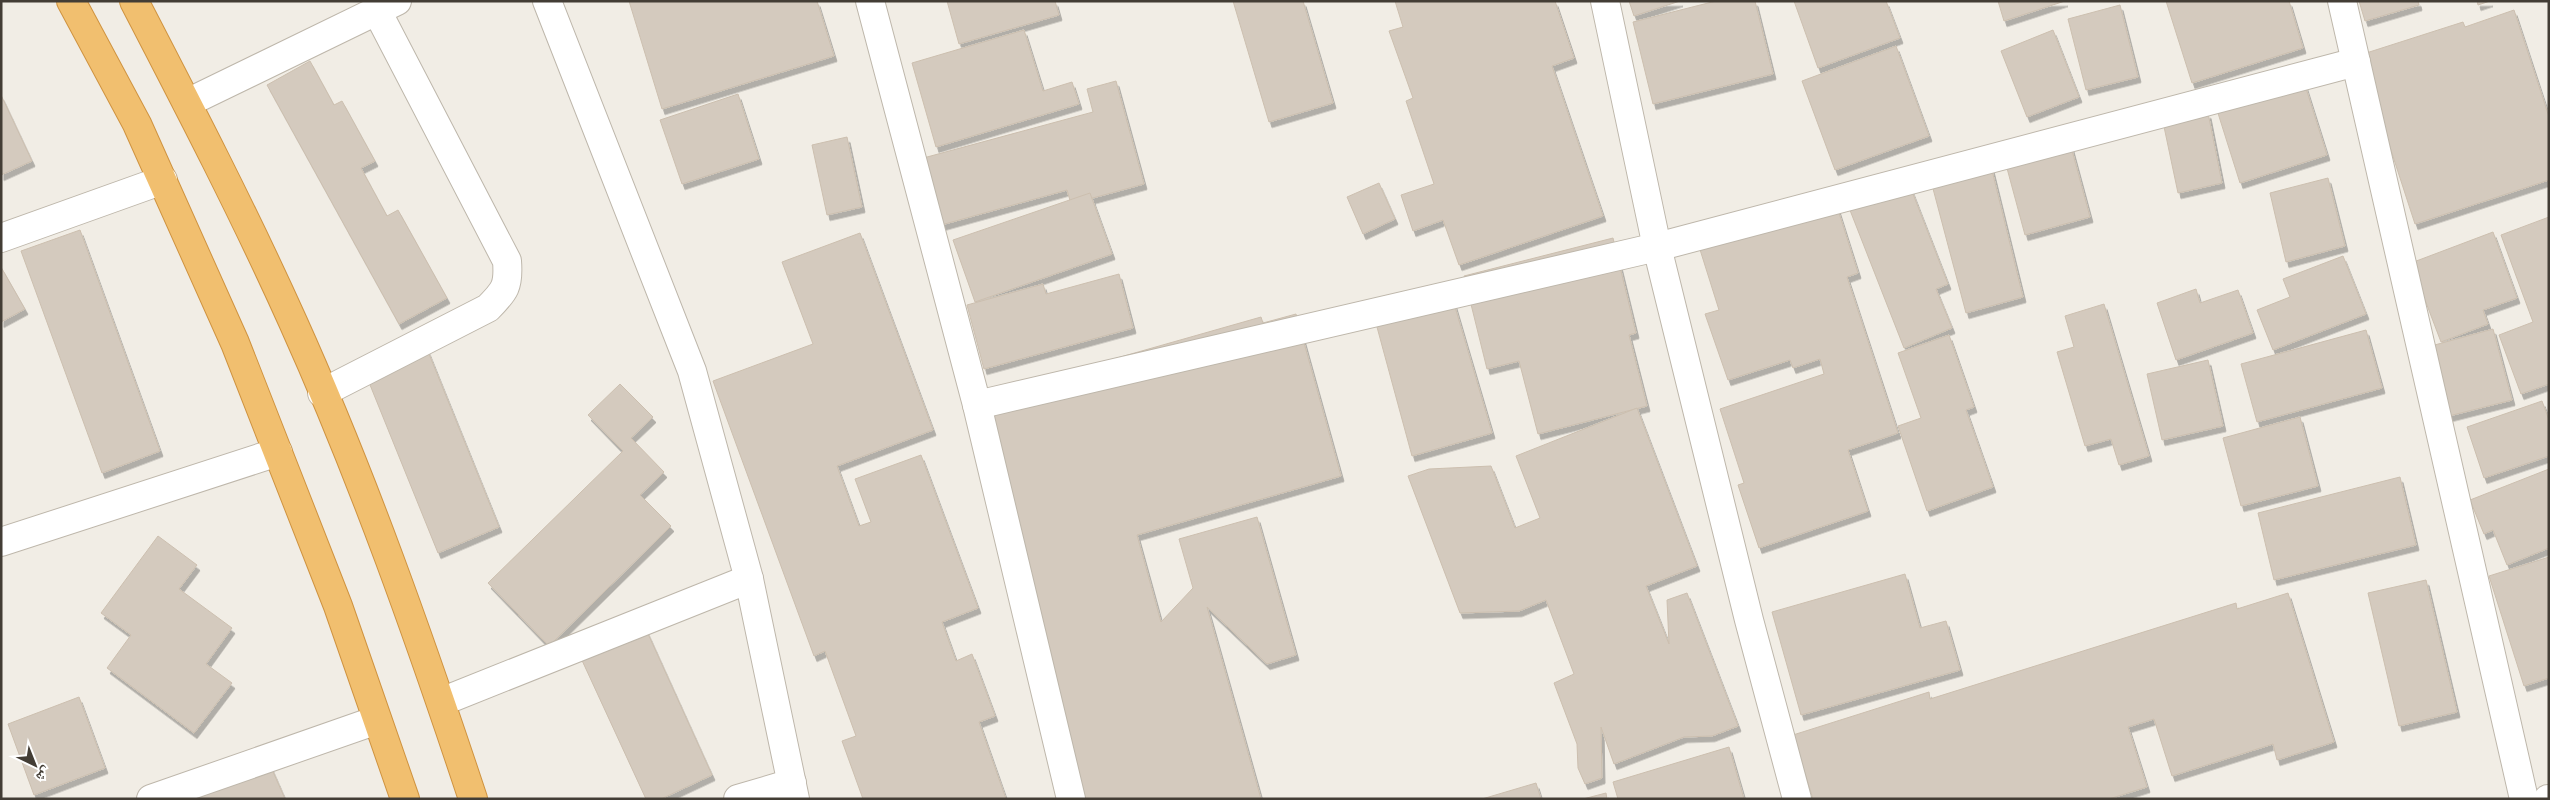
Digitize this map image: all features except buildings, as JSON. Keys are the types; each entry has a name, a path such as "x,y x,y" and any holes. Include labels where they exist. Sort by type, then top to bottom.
{"highway":[{"path":"71,1 137,124 235,343 338,606 404,799"},
{"path":"134,1 187,103 293,322 371,512 441,702 473,799"}],"street":[{"path":"547,1 692,371 749,579 793,791 738,799"},
{"path":"870,1 977,405 1071,799"},
{"path":"1605,1 1657,247 1749,620 1797,799"},
{"path":"2342,1 2524,799"},
{"path":"187,103 386,6 507,261 509,280 502,293 488,308 322,393"},
{"path":"977,405 1657,247 2356,62"},
{"path":"1,238 163,180"},
{"path":"1,542 278,452"},
{"path":"441,702 749,579"},
{"path":"151,799 378,720"}]}
